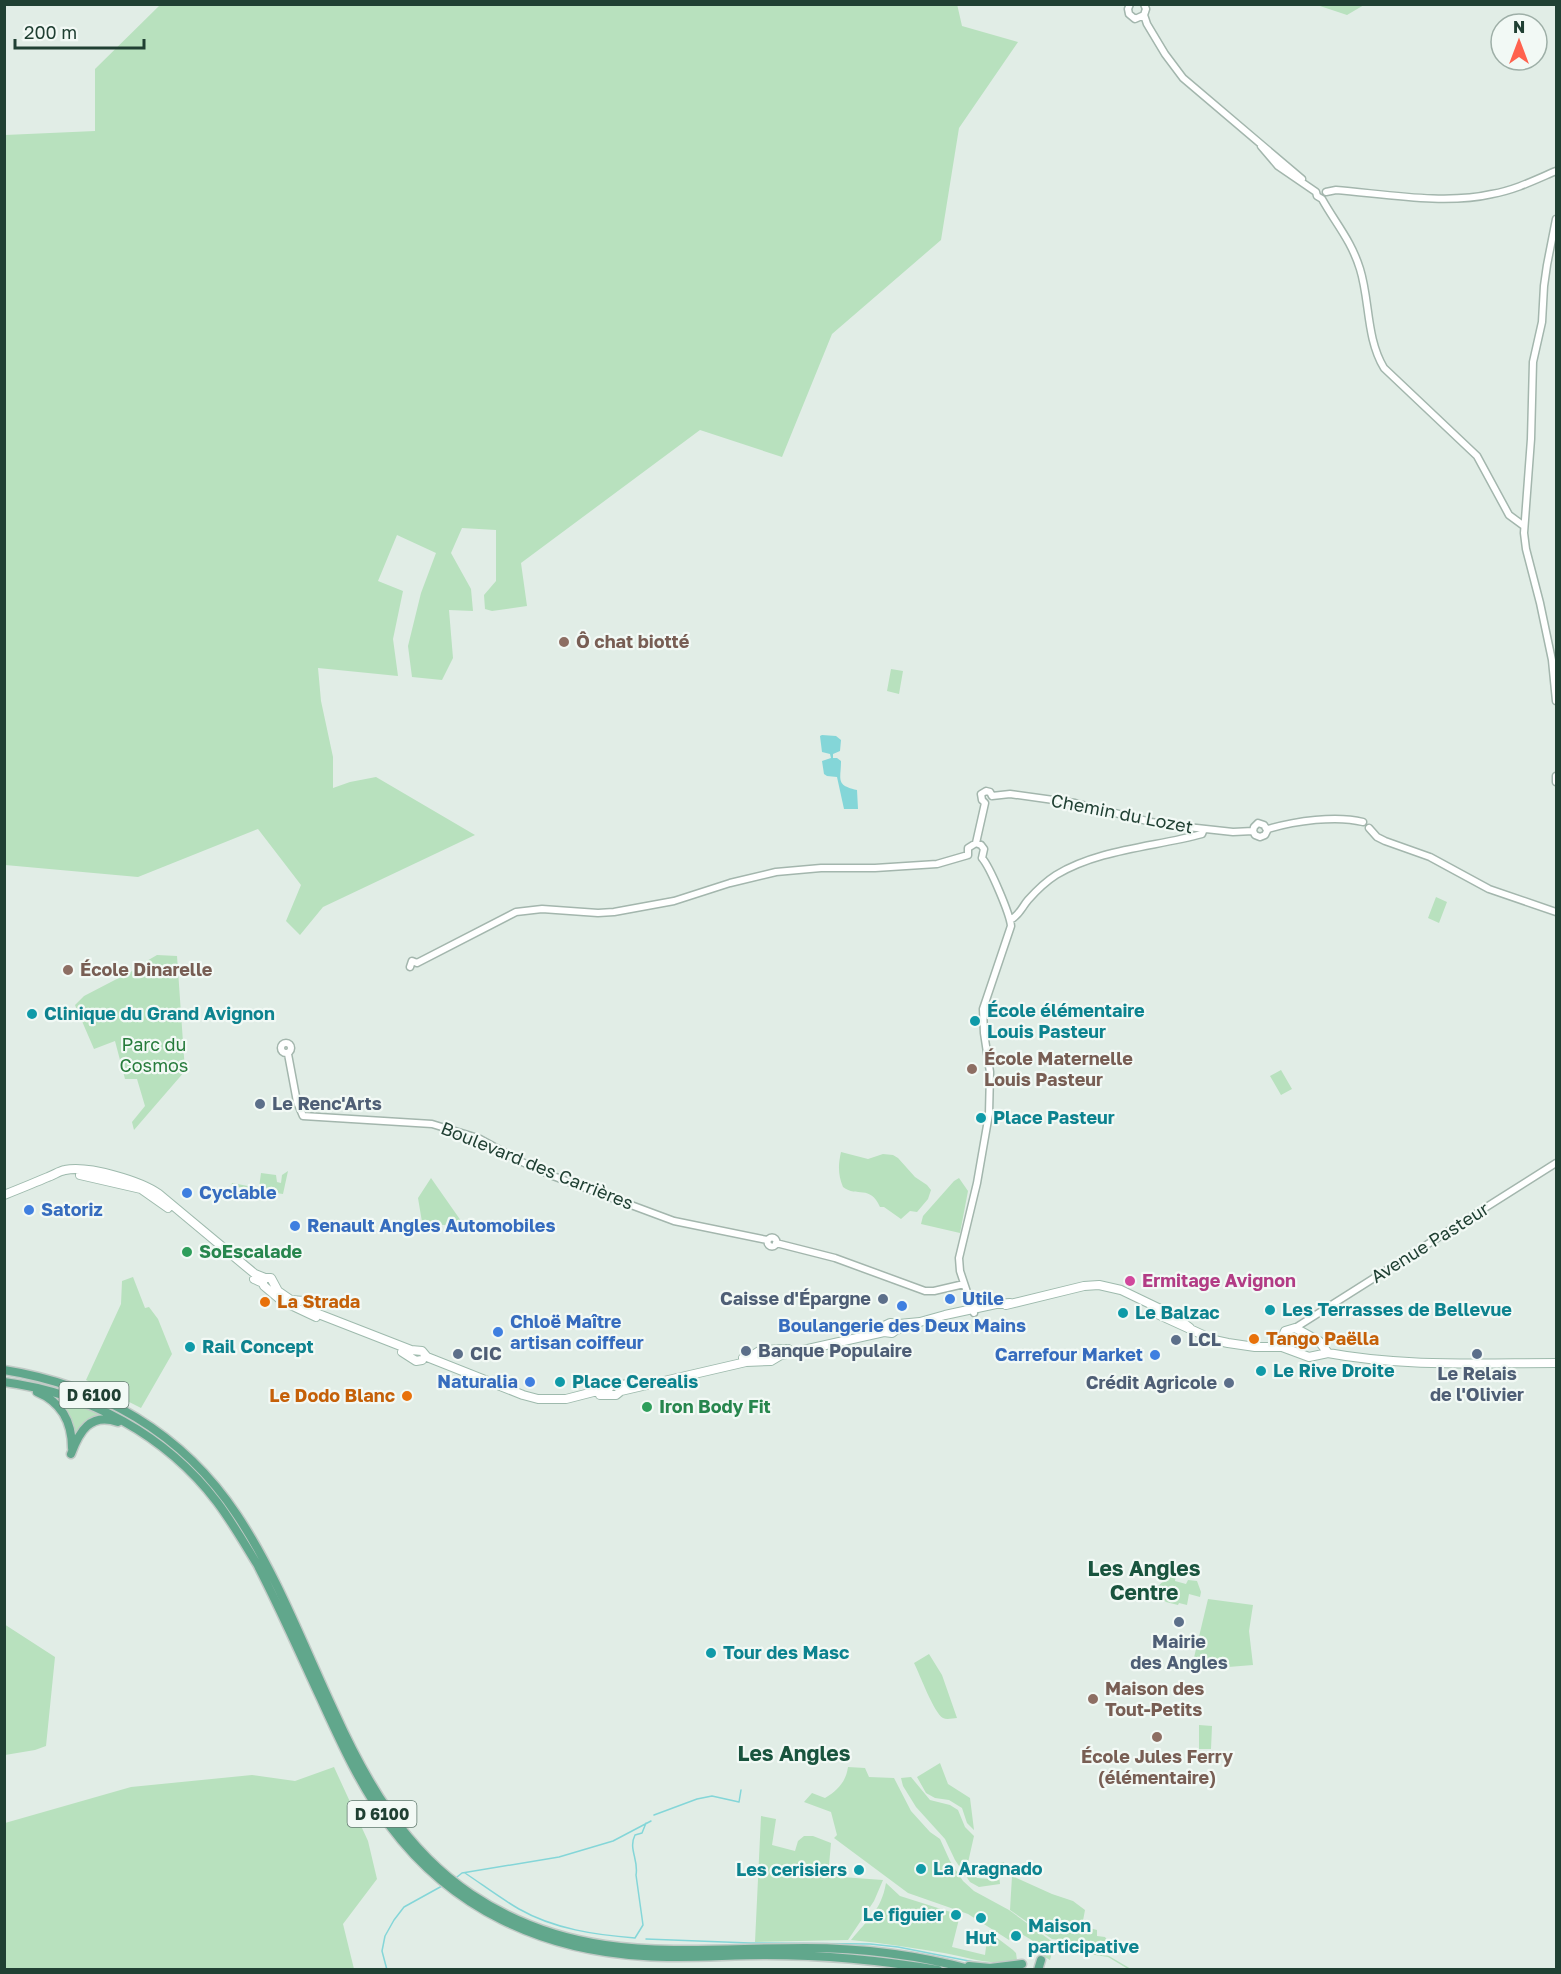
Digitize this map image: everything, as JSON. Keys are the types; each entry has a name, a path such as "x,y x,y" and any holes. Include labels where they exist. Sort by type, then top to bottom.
{"main road":[{"path":"4,1195 70,1169 135,1181 154,1190 264,1280"},
{"path":"52,1176 80,1175 135,1187 147,1192 252,1277 272,1279 276,1288 285,1296 296,1301 304,1301 306,1308 414,1354 419,1350 423,1358 538,1399 566,1399 610,1391 617,1395 620,1388 757,1357"},
{"path":"757,1357 762,1363 771,1361 778,1354 920,1322 943,1320 996,1304 1099,1285 1116,1288 1173,1315 1190,1328 1214,1340 1263,1348 1275,1346 1309,1357 1328,1353 1431,1363 1557,1363"},
{"path":"1275,1346 1285,1331 1295,1328 1319,1341 1328,1353"},
{"path":"1281,1340 1286,1348"},
{"path":"1318,1354 1321,1346"},
{"path":"757,1357 761,1350 769,1349 778,1354"},
{"name":"D 6100","path":"4,1370 50,1379 104,1399 153,1427 197,1465 224,1496 255,1545 350,1746 387,1810 432,1863 469,1893 524,1923 544,1931 606,1946 666,1950 839,1949 904,1955 973,1970"},
{"path":"8,1382 44,1395 60,1407 69,1424 72,1440 71,1454 83,1429 95,1421 105,1420 118,1422 174,1456"},
{"name":"D 6100","path":"8,1382 53,1392 101,1409 136,1428 174,1456 218,1503 257,1564 349,1760 371,1797 406,1845 470,1902 525,1932 594,1951 647,1957 840,1956 938,1970"},
{"path":"1038,1970 1041,1960"},
{"path":"958,1966 990,1968 1022,1964"}],"street":[{"path":"1130,4 1128,12 1131,16 1135,19 1143,17"},
{"path":"1143,17 1146,9 1144,4"},
{"path":"1143,17 1171,63 1183,78 1308,186 1316,192 1322,189 1357,261 1364,283 1374,345 1384,368 1477,456 1509,515 1524,526"},
{"path":"1324,195 1336,190 1433,198 1472,198 1504,192 1557,171"},
{"path":"1557,219 1544,286 1542,322 1533,362 1531,439 1524,526 1526,549 1552,660 1557,701"},
{"path":"1557,776 1557,782"},
{"name":"Chemin du Lozet","path":"976,843 985,803 981,798 982,793 988,791 992,796 1010,794 1075,803 1151,822 1233,832 1253,831 1258,823 1264,825 1267,830 1337,819 1363,822"},
{"path":"1184,838 1191,828"},
{"path":"1369,828 1377,837 1430,857 1489,889 1557,912"},
{"path":"1010,920 1017,916 1026,902 1048,881 1072,867 1098,857 1202,834 1204,829"},
{"path":"417,963 510,915 536,912 588,915 606,913 666,903 776,872 937,864 975,858 984,849 981,845 971,844 968,848 975,858 987,864 1010,920 1010,930 983,1009 990,1072 989,1114 977,1183 959,1258 960,1271 974,1311"},
{"name":"Boulevard des Carrières","path":"288,1053 297,1102 303,1116 432,1124 478,1138 553,1176 674,1221 767,1240 772,1237 776,1239 776,1243 835,1258 925,1291 964,1284"},
{"name":"Avenue Pasteur","path":"1295,1328 1557,1163"},
{"path":"1304,1322 1306,1334"}],"green space":[{"path":"957,4 962,26 1018,42 959,128 941,240 832,334 782,457 700,430 521,563 527,606 492,611 485,609 484,595 496,581 496,530 462,528 451,553 471,589 473,611 449,610 453,658 442,680 412,677 408,646 421,593 436,553 397,535 378,581 403,591 393,639 398,676 318,668 321,701 333,757 333,788 376,777 475,835 323,907 300,935 286,921 301,885 258,829 138,877 5,865 5,135 95,131 95,69 160,5"},
{"path":"1317,5 1364,5 1347,15"},
{"path":"891,669 903,671 899,694 887,691"},
{"path":"1436,897 1447,902 1439,923 1428,918"},
{"name":"Parc du Cosmos","path":"157,955 177,956 185,1071 134,1130 132,1122 145,1106 137,1079 125,1079 115,1041 94,1049 75,1005 84,996 136,969 138,976 145,962"},
{"path":"1281,1070 1292,1089 1281,1095 1270,1076"},
{"path":"841,1152 868,1159 883,1154 893,1155 931,1190 928,1199 917,1212 910,1211 901,1219 884,1207 880,1207 868,1193 853,1192 843,1187 839,1170"},
{"path":"288,1171 283,1194 231,1186 232,1183 259,1188 261,1173 276,1175 277,1182 281,1183 282,1175"},
{"path":"431,1178 466,1228 422,1222 418,1198"},
{"path":"959,1178 968,1191 960,1233 921,1224 923,1216"},
{"path":"133,1277 145,1308 149,1307 158,1319 172,1354 141,1408 86,1380 121,1304 122,1281"},
{"path":"52,1394 111,1417 103,1417 74,1439"},
{"path":"1172,1573 1176,1574 1175,1581 1186,1584 1188,1580 1197,1581 1201,1592 1200,1597 1189,1594 1187,1605 1166,1602 1154,1590"},
{"path":"1208,1599 1253,1605 1249,1631 1253,1665 1191,1670"},
{"path":"4,1624 55,1657 46,1746 5,1755"},
{"path":"929,1654 942,1675 957,1718 943,1718 931,1702 914,1663"},
{"path":"1199,1725 1212,1726 1211,1749 1199,1749"},
{"path":"940,1763 948,1784 970,1798 974,1830 967,1823 962,1808 949,1800 935,1798 926,1793 917,1777"},
{"path":"334,1767 368,1841 377,1879 343,1924 354,1969 5,1969 5,1823 131,1787 252,1775 295,1781"},
{"path":"848,1767 865,1768 869,1777 894,1778 911,1811 930,1832 940,1839 963,1881 974,1891 1009,1910 1054,1943 1069,1944 1085,1951 1109,1956 1131,1969 1108,1957 1089,1954 1068,1945 1054,1945 1050,1960 1039,1954 1043,1947 1015,1930 1009,1940 968,1914 908,1893 834,1838 837,1835 831,1812 804,1802 812,1793 825,1798 833,1792 843,1782"},
{"path":"911,1777 930,1800 950,1805 958,1810 965,1827 974,1836 967,1867 977,1878 992,1879 995,1864 1004,1862 1005,1873 999,1875 1000,1884 979,1887 970,1882 955,1860 945,1839 916,1807 903,1786 901,1778"},
{"path":"761,1816 776,1819 772,1845 795,1851 798,1841 804,1836 813,1836 831,1843 828,1876 883,1880 874,1901 848,1940 755,1942"},
{"path":"1012,1876 1073,1901 1085,1910 1082,1926 1097,1930 1097,1936 1105,1937 1112,1947 1114,1937 1123,1944 1111,1953 1069,1941 1052,1939 1010,1910"},
{"path":"886,1883 900,1896 960,1915 952,1947 985,1955 988,1931 1016,1953 1017,1960 989,1962 921,1949 851,1940 877,1908"}],"water":[{"path":"820,736 836,736 841,740 840,751 833,754 833,758 841,761 842,784 857,790 858,809 844,809 837,777 824,774 822,761 831,758 830,754 822,752"}],"waterway":[{"path":"654,1815 697,1799 712,1796 739,1802 741,1790"},
{"path":"457,1877 462,1873 559,1857 613,1841 651,1821"},
{"path":"465,1873 519,1909 546,1922 590,1933 635,1938 643,1925 633,1840 635,1835 642,1833 646,1823"},
{"path":"387,1970 382,1951 385,1936 394,1920 404,1907 442,1886"},
{"path":"646,1939 870,1944 898,1947 974,1962"}],"place":[{"name":"Ô chat biotté","path":"564,642"},
{"name":"École Dinarelle","path":"68,970"},
{"name":"Clinique du Grand Avignon","path":"32,1014"},
{"name":"École élémentaire Louis Pasteur","path":"975,1021"},
{"name":"École Maternelle Louis Pasteur","path":"972,1069"},
{"name":"Le Renc'Arts","path":"260,1104"},
{"name":"Place Pasteur","path":"981,1118"},
{"name":"Cyclable","path":"187,1193"},
{"name":"Satoriz","path":"29,1210"},
{"name":"Renault Angles Automobiles","path":"295,1226"},
{"name":"SoEscalade","path":"187,1252"},
{"name":"Ermitage Avignon","path":"1130,1281"},
{"name":"Caisse d'Épargne","path":"883,1299"},
{"name":"Utile","path":"950,1299"},
{"name":"La Strada","path":"265,1302"},
{"name":"Boulangerie des Deux Mains","path":"902,1306"},
{"name":"Les Terrasses de Bellevue","path":"1270,1310"},
{"name":"Le Balzac","path":"1123,1313"},
{"name":"Chloë Maître artisan coiffeur","path":"498,1332"},
{"name":"Tango Paëlla","path":"1254,1339"},
{"name":"LCL","path":"1176,1340"},
{"name":"Rail Concept","path":"190,1347"},
{"name":"Banque Populaire","path":"746,1351"},
{"name":"CIC","path":"458,1354"},
{"name":"Le Relais de l'Olivier","path":"1477,1354"},
{"name":"Carrefour Market","path":"1155,1355"},
{"name":"Le Rive Droite","path":"1261,1371"},
{"name":"Naturalia","path":"530,1382"},
{"name":"Place Cerealis","path":"560,1382"},
{"name":"Crédit Agricole","path":"1229,1383"},
{"name":"Le Dodo Blanc","path":"407,1396"},
{"name":"Iron Body Fit","path":"647,1407"},
{"name":"Mairie des Angles","path":"1179,1622"},
{"name":"Tour des Masc","path":"711,1653"},
{"name":"Maison des Tout-Petits","path":"1093,1699"},
{"name":"École Jules Ferry (élémentaire)","path":"1157,1737"},
{"name":"La Aragnado","path":"921,1869"},
{"name":"Les cerisiers","path":"859,1870"},
{"name":"Le figuier","path":"956,1915"},
{"name":"Hut","path":"981,1918"},
{"name":"Maison participative","path":"1016,1936"}],"district":[{"name":"Les Angles Centre","path":"1144,1581"},
{"name":"Les Angles","path":"794,1754"}]}
